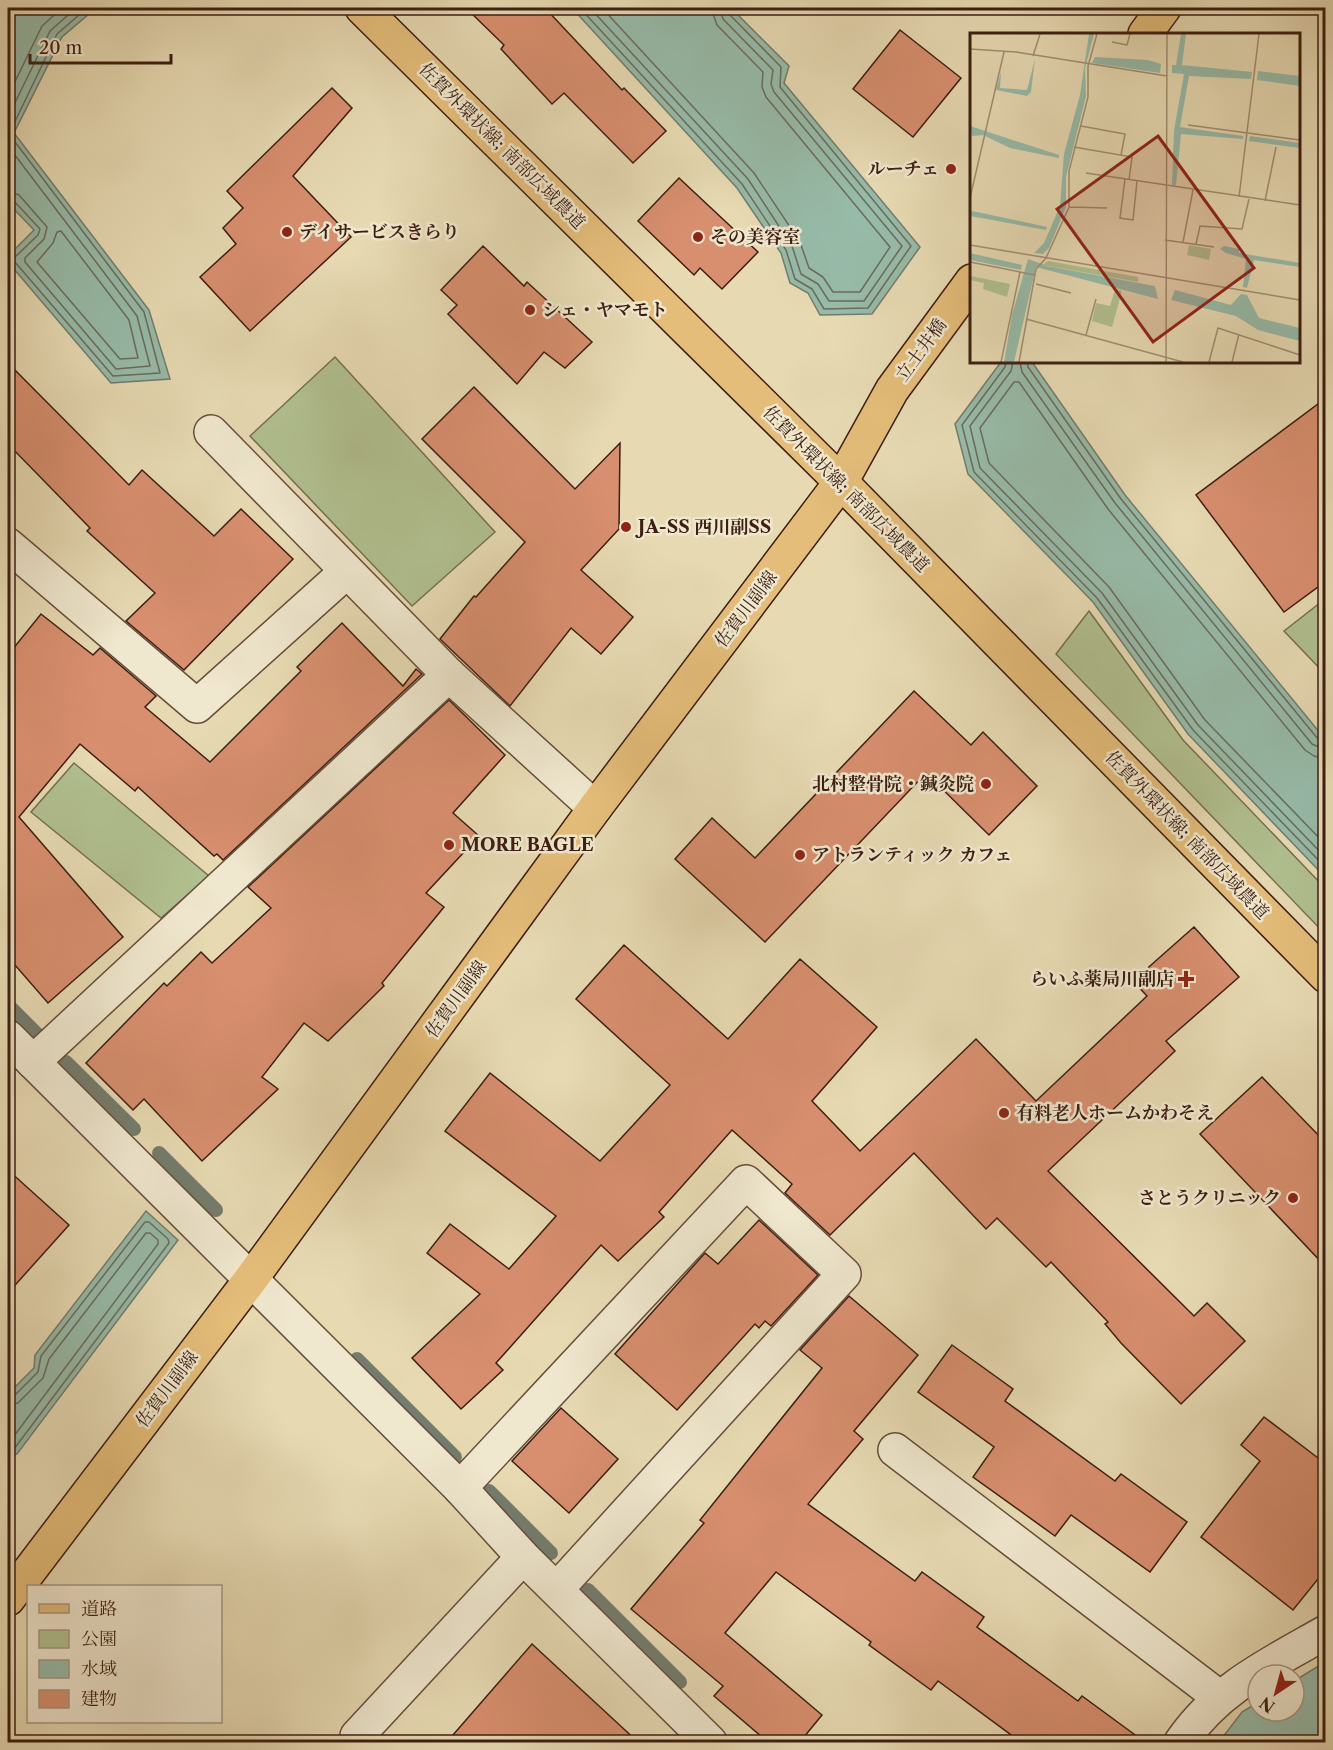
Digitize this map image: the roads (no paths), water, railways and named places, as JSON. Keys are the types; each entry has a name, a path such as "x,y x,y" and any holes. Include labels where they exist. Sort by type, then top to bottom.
{"main road":[{"name":"佐賀外環状線; 南部広域農道","path":"362,8 841,482 1326,975"},
{"path":"1146,33 1164,8"},
{"name":"立土井橋","path":"892,390 970,282"},
{"name":"佐賀川副線","path":"8,1599 251,1279 595,808 841,482 892,390"}],"street":[{"path":"211,432 449,675 595,808"},
{"path":"8,545 197,706 346,572"},
{"path":"33,1062 449,675"},
{"path":"8,1038 502,1530 524,1557 710,1743"},
{"path":"460,1488 746,1182 844,1274 557,1589"},
{"path":"895,1450 1219,1697"},
{"path":"364,1743 357,1736 524,1557"},
{"path":"1181,1743 1219,1697 1246,1677 1326,1632"}],"water":[{"path":"21,8 96,8 62,37 14,133 149,310 170,379 111,383 8,262 8,256 34,230 8,203 8,19"},
{"path":"572,8 731,8 789,66 784,83 920,247 872,314 820,315 808,293 790,283 781,253 737,188"},
{"path":"1000,363 1033,363 1125,495 1325,739 1325,877 1188,734 1093,602 968,474 955,424"},
{"path":"146,1211 178,1240 17,1454 8,1458 8,1394 34,1368 35,1355"},
{"path":"1325,1662 1325,1735 1312,1742 1219,1742 1246,1710 1246,1723 1306,1723 1306,1674"}],"waterway":[{"path":"8,1005 39,1036"},
{"path":"66,1062 134,1129"},
{"path":"159,1153 216,1210"},
{"path":"357,1359 455,1457"},
{"path":"489,1491 551,1553"},
{"path":"588,1590 680,1682"}],"place":[{"name":"ルーチェ","path":"951,169"},
{"name":"デイサービスきらり","path":"287,232"},
{"name":"その美容室","path":"698,237"},
{"name":"シェ・ヤマモト","path":"530,310"},
{"name":"JA-SS 西川副SS","path":"626,527"},
{"name":"北村整骨院・鍼灸院","path":"986,784"},
{"name":"MORE BAGLE","path":"449,845"},
{"name":"アトランティック カフェ","path":"800,855"},
{"name":"らいふ薬局川副店","path":"1186,979"},
{"name":"有料老人ホームかわそえ","path":"1004,1113"},
{"name":"さとうクリニック","path":"1293,1198"}]}
